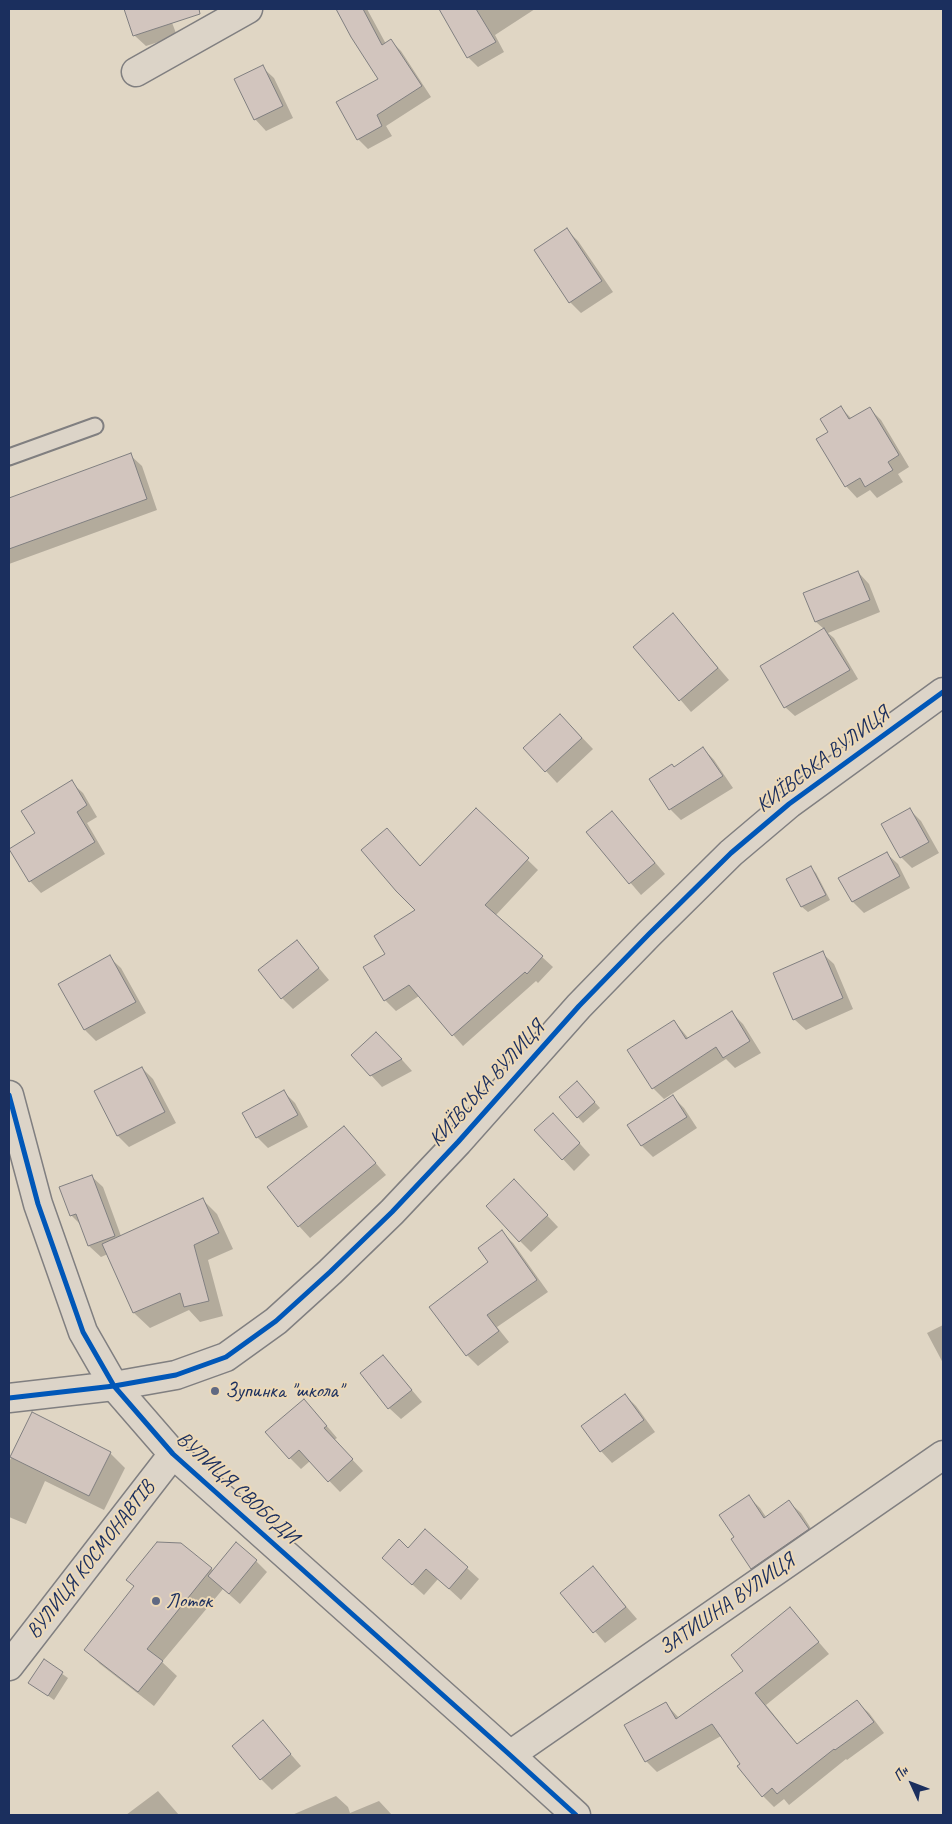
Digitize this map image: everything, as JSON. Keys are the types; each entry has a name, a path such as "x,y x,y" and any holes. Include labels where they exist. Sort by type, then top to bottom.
{"street":[{"path":"136,72 248,9"},
{"name":"КИЇВСЬКА ВУЛИЦЯ","path":"9,1398 114,1386 176,1375 226,1357 276,1321 392,1212 458,1142 579,1006 731,853 789,804 943,692"},
{"name":"ВУЛИЦЯ СВОБОДИ","path":"9,1095 38,1204 83,1332 114,1386 173,1454 576,1815"},
{"name":"ВУЛИЦЯ КОСМОНАВТІВ","path":"9,1666 173,1454"},
{"name":"ЗАТИШНА ВУЛИЦЯ","path":"510,1755 943,1455"}],"lane":[{"path":"9,457 95,426"}],"building":[{"path":"124,9 199,9 200,14 133,36"},
{"path":"336,9 363,9 382,45 391,39 422,86 377,115 382,126 357,140 336,102 378,79 351,37"},
{"path":"439,9 476,9 496,42 467,58"},
{"path":"263,65 283,106 254,120 234,79"},
{"path":"567,228 602,281 569,303 534,250"},
{"path":"841,406 849,419 870,407 899,455 888,462 893,470 865,487 860,478 845,487 816,439 828,432 820,419"},
{"path":"131,453 147,499 9,549 9,498"},
{"path":"858,571 870,600 815,622 803,593"},
{"path":"673,613 718,668 679,701 633,647"},
{"path":"824,628 850,670 784,708 760,666"},
{"path":"560,714 582,738 545,772 523,748"},
{"path":"703,747 723,776 669,810 649,779 672,764 674,767"},
{"path":"72,780 87,805 77,812 95,842 29,882 9,849 35,833 21,811"},
{"path":"476,808 529,858 485,905 543,956 527,974 525,972 452,1036 409,985 384,1001 363,967 385,954 374,936 415,910 361,850 387,828 420,866"},
{"path":"910,808 929,842 900,858 881,824"},
{"path":"612,811 655,863 629,884 586,832"},
{"path":"887,852 900,876 852,902 838,878"},
{"path":"811,866 826,895 801,907 786,879"},
{"path":"297,940 319,968 281,999 258,970"},
{"path":"823,951 843,998 793,1020 773,973"},
{"path":"110,955 136,1002 84,1030 58,984"},
{"path":"732,1011 750,1041 723,1058 716,1047 652,1089 627,1050 674,1020 686,1039"},
{"path":"376,1032 402,1059 370,1076 351,1055"},
{"path":"142,1067 165,1112 117,1136 94,1091"},
{"path":"577,1081 595,1102 577,1118 559,1097"},
{"path":"284,1090 298,1115 256,1138 242,1113"},
{"path":"673,1095 687,1117 641,1146 627,1125"},
{"path":"553,1113 580,1143 562,1160 534,1130"},
{"path":"344,1126 376,1163 298,1227 267,1187"},
{"path":"92,1175 115,1236 88,1246 76,1214 70,1216 59,1187"},
{"path":"514,1179 548,1215 519,1242 486,1206"},
{"path":"203,1198 219,1233 194,1245 209,1301 184,1307 180,1293 133,1313 102,1244"},
{"path":"502,1230 537,1280 487,1315 499,1331 466,1356 429,1307 488,1262 478,1248"},
{"path":"383,1355 412,1390 388,1409 360,1373"},
{"path":"625,1394 644,1420 600,1452 581,1426"},
{"path":"304,1399 327,1426 324,1428 353,1459 328,1482 299,1450 289,1459 265,1432"},
{"path":"32,1412 111,1452 89,1496 10,1457"},
{"path":"749,1495 764,1518 789,1500 809,1529 751,1569 731,1539 734,1537 719,1515"},
{"path":"425,1529 468,1567 449,1589 426,1569 412,1585 382,1558 399,1539 408,1548"},
{"name":"Лоток","path":"157,1542 181,1543 212,1568 147,1649 163,1661 138,1692 84,1650 134,1586 126,1580"},
{"path":"236,1542 257,1560 229,1594 208,1576"},
{"path":"593,1566 626,1607 593,1633 560,1593"},
{"path":"790,1607 819,1642 755,1693 797,1744 857,1700 874,1722 834,1749 777,1794 772,1788 762,1797 737,1766 740,1764 712,1724 645,1762 624,1725 666,1702 676,1719 743,1671 731,1655"},
{"path":"44,1659 63,1672 48,1696 28,1683"},
{"path":"263,1720 291,1754 260,1780 232,1746"}],"cycle path":[{"path":"9,1398 114,1386 176,1375 226,1357 276,1321 392,1212 458,1142 579,1006 731,853 789,804 943,692"},
{"path":"9,1095 38,1204 83,1332 114,1386 173,1454 576,1815"}],"place":[{"name":"Зупинка \"школа\"","path":"215,1391"},
{"name":"Лоток","path":"156,1601"}]}
